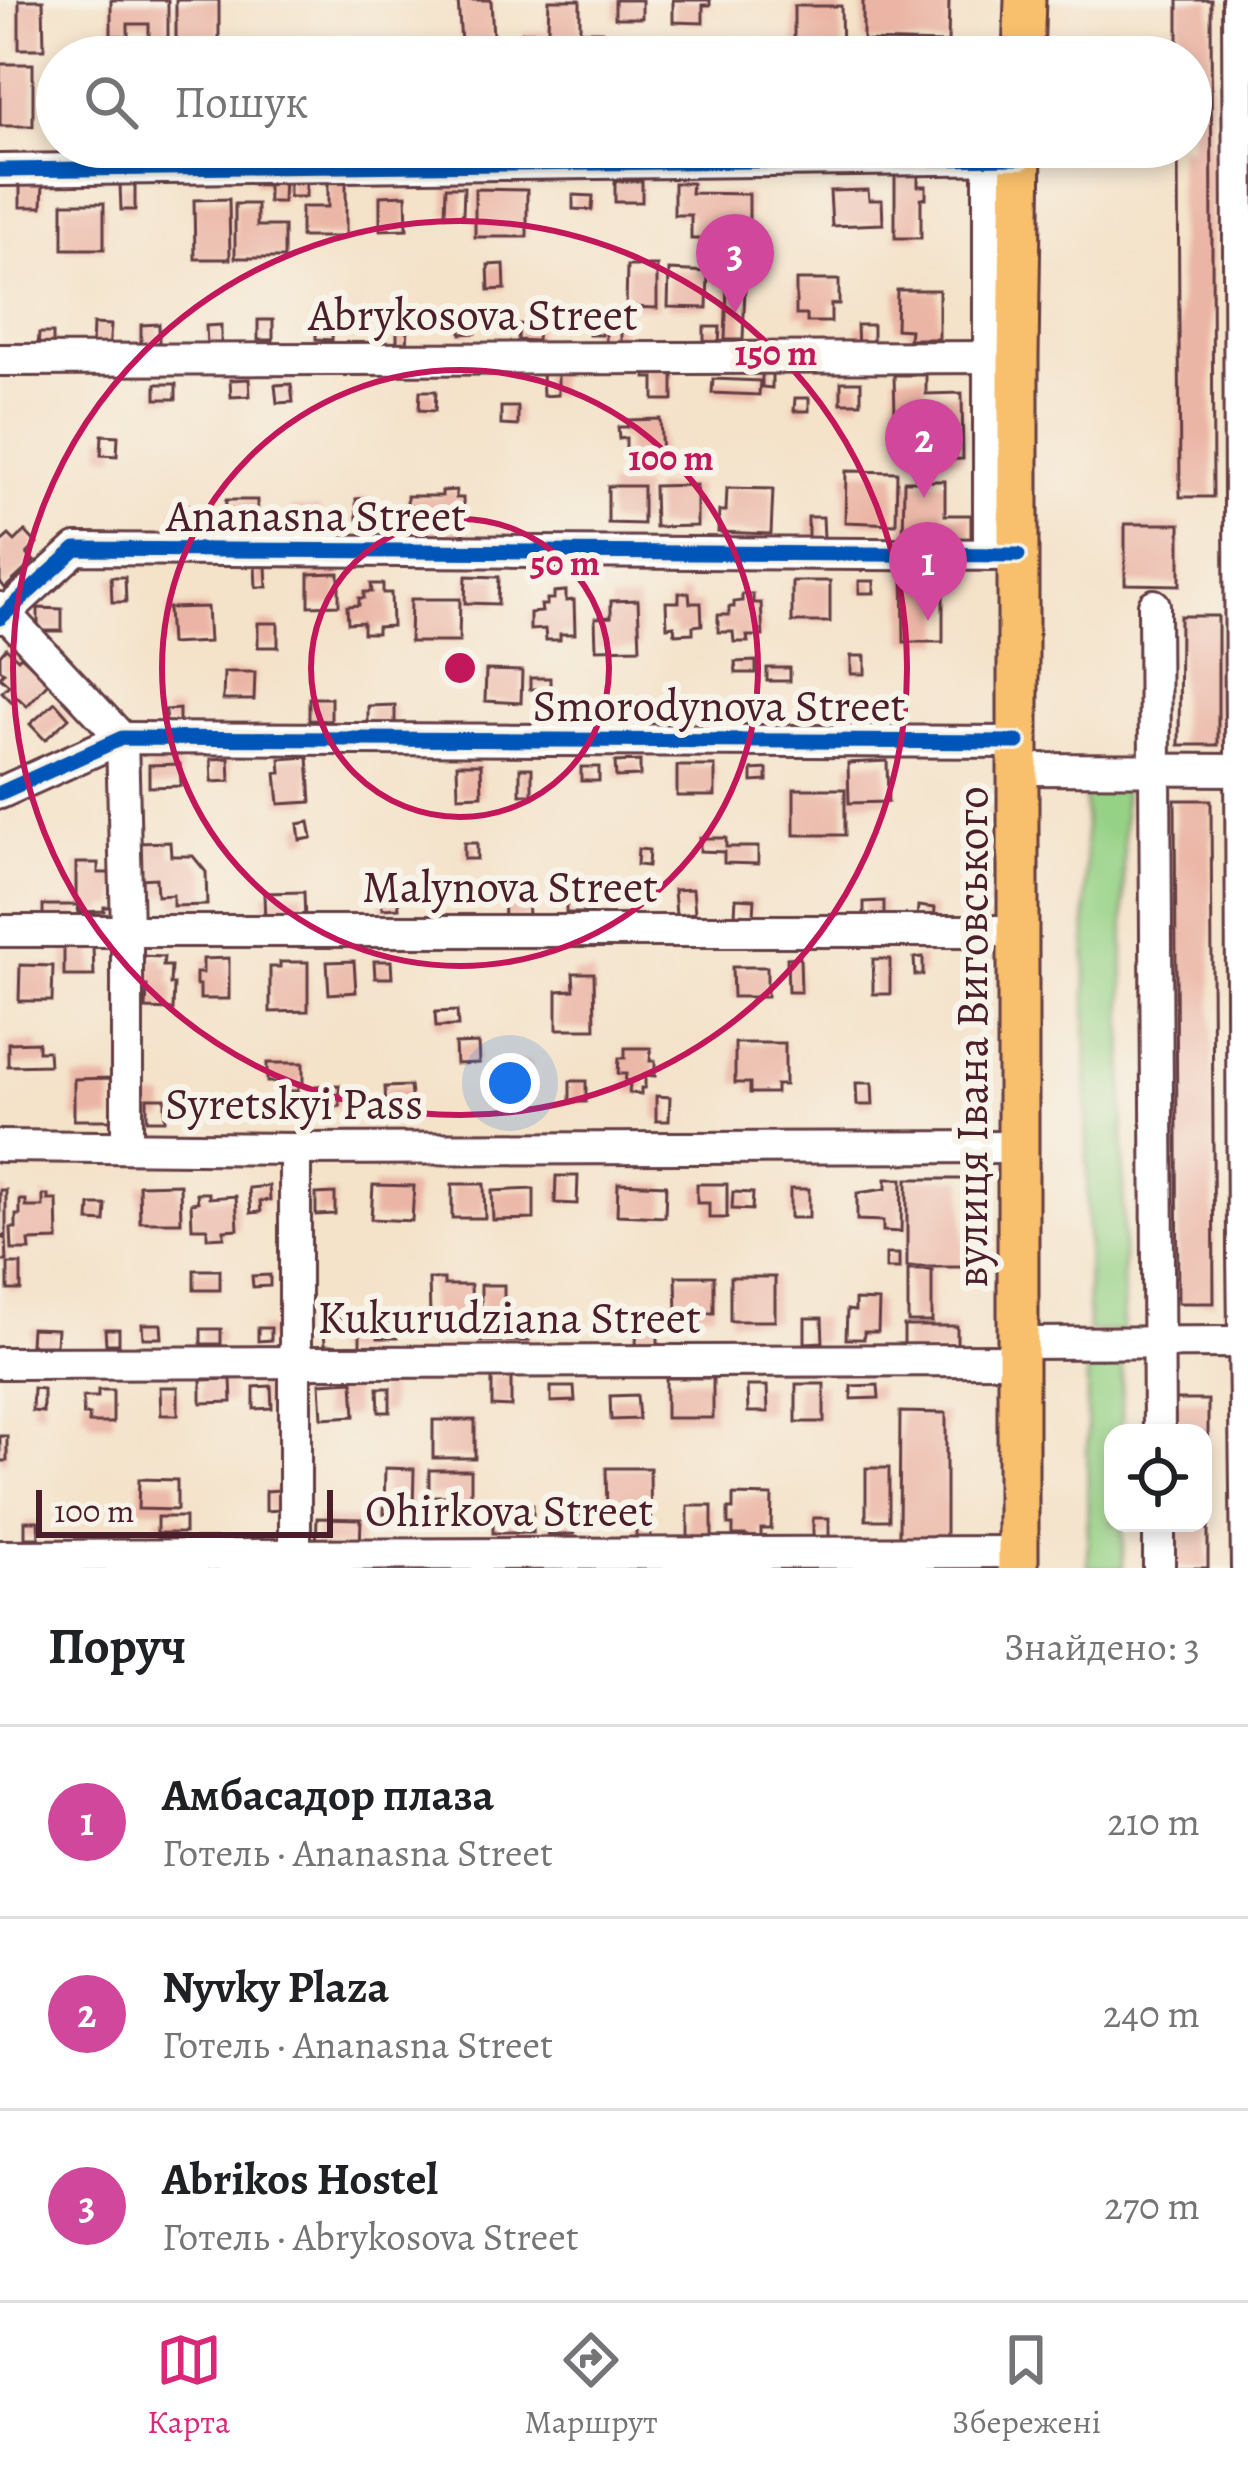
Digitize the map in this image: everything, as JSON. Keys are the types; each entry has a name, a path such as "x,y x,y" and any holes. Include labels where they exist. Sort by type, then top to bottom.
{"main road":[{"path":"1024,36 1025,0"},
{"name":"вулиця Івана Виговського","path":"1010,168 1004,555 1019,755 1018,1560"}],"street":[{"path":"1238,0 1247,1568"},
{"path":"0,170 126,168"},
{"name":"Abrykosova Street","path":"0,360 1004,357"},
{"name":"Ananasna Street","path":"2,613 76,549 1004,555"},
{"path":"1154,605 1159,1424"},
{"path":"2,613 122,738 127,1147"},
{"name":"Smorodynova Street","path":"0,794 122,738 1019,755 1155,769 1245,770"},
{"name":"Malynova Street","path":"0,932 1019,931"},
{"name":"Syretskyi Pass","path":"0,1147 1019,1147"},
{"path":"295,1149 295,1562"},
{"name":"Kukurudziana Street","path":"0,1363 1018,1351 1244,1342"},
{"path":"1159,1532 1160,1568"},
{"name":"Ohirkova Street","path":"0,1556 295,1562 1018,1560"}],"green space":[{"path":"1124,781 1123,1332 1088,1331 1085,782"},
{"path":"1087,1356 1122,1356 1122,1424 1104,1424 1104,1532 1123,1532 1123,1568 1088,1568"}],"building":[{"path":"19,0 43,0 44,36 36,36 36,49 19,49"},
{"path":"111,0 168,0 168,36 149,36 149,24 128,24 128,36 111,36"},
{"path":"176,0 219,0 219,36 176,36"},
{"path":"458,0 491,0 493,36 461,36"},
{"path":"549,0 580,0 580,31 602,31 602,36 548,36"},
{"path":"615,0 642,0 642,18 615,18"},
{"path":"673,0 710,0 710,5 703,5 703,23 673,22"},
{"path":"863,0 949,0 948,36 863,36"},
{"path":"1178,0 1211,0 1211,36 1178,36"},
{"path":"794,6 841,6 842,36 794,36"},
{"path":"0,64 33,64 33,126 0,126"},
{"path":"1178,168 1212,168 1213,497 1180,497"},
{"path":"918,172 918,186 926,186 926,198 921,198 921,238 895,238 895,173"},
{"path":"254,173 284,173 283,202 268,202 268,185 254,185"},
{"path":"289,174 306,174 306,197 289,197"},
{"path":"328,174 346,174 346,237 301,237 301,207 328,207"},
{"path":"20,181 43,181 42,207 20,207"},
{"path":"615,181 642,181 642,202 615,202"},
{"path":"135,183 135,210 121,210 120,184"},
{"path":"674,183 692,183 691,193 749,194 749,239 691,239 691,215 674,215"},
{"path":"446,187 464,187 463,215 445,215"},
{"path":"475,189 527,190 527,237 475,237"},
{"path":"868,190 869,200 882,200 883,224 832,226 830,191"},
{"path":"406,195 407,229 380,230 380,196"},
{"path":"573,195 593,196 592,210 573,209"},
{"path":"229,199 230,259 195,259 194,200"},
{"path":"63,203 104,203 104,249 63,249"},
{"path":"235,204 257,204 257,226 284,226 284,258 235,258"},
{"path":"504,264 505,289 489,290 488,265"},
{"path":"627,266 657,266 657,308 626,307"},
{"path":"669,270 708,272 707,308 668,307"},
{"path":"796,280 839,280 839,304 831,304 831,322 807,322 807,315 796,315"},
{"path":"727,286 745,286 743,340 725,340"},
{"path":"897,290 939,290 939,339 909,339 910,330 896,329"},
{"path":"589,318 602,318 602,335 589,335"},
{"path":"316,319 333,320 332,340 316,339"},
{"path":"461,319 474,319 475,333 461,334"},
{"path":"606,319 621,319 621,349 606,349"},
{"path":"258,320 273,320 273,340 258,340"},
{"path":"93,324 111,325 109,350 92,349"},
{"path":"159,324 159,346 141,346 141,325"},
{"path":"397,324 408,324 407,348 397,347"},
{"path":"519,324 538,325 537,341 518,340"},
{"path":"221,325 221,346 207,346 206,326"},
{"path":"857,325 873,325 873,351 858,351"},
{"path":"704,327 720,327 719,344 704,344"},
{"path":"39,333 53,333 53,348 38,349"},
{"path":"646,366 673,366 673,400 654,400 654,378 646,378"},
{"path":"762,366 772,366 772,388 762,387"},
{"path":"542,372 558,372 558,395 543,396"},
{"path":"894,375 926,375 926,394 962,393 963,459 929,460 929,413 895,414"},
{"path":"249,379 250,396 231,397 230,380"},
{"path":"713,379 760,381 759,395 712,393"},
{"path":"841,382 861,382 861,403 841,403"},
{"path":"156,384 176,384 176,399 156,399"},
{"path":"291,384 293,402 277,403 275,385"},
{"path":"420,391 436,391 435,411 419,410"},
{"path":"795,398 809,398 809,411 794,411"},
{"path":"501,407 518,407 518,426 501,425"},
{"path":"660,419 662,455 626,456 626,438 619,439 618,427 628,427 627,420"},
{"path":"102,435 118,436 117,456 101,455"},
{"path":"846,471 897,472 896,524 845,522"},
{"path":"904,481 945,481 945,515 971,515 971,548 903,547"},
{"path":"697,485 697,526 655,527 654,486"},
{"path":"608,486 643,486 643,524 608,523"},
{"path":"727,488 773,489 771,534 718,532 719,511 726,511"},
{"path":"456,490 456,498 463,498 464,536 427,537 427,524 408,524 407,496 442,496 442,491"},
{"path":"369,498 370,518 357,519 356,499"},
{"path":"226,500 257,500 257,528 225,528"},
{"path":"175,505 194,505 195,519 175,520"},
{"path":"290,508 320,508 320,532 290,531"},
{"path":"808,517 823,517 824,538 808,539"},
{"path":"1125,524 1180,524 1180,585 1125,584"},
{"path":"25,531 37,544 27,554 34,561 5,588 0,582 0,543 9,535 15,541"},
{"path":"255,566 266,566 267,587 256,587"},
{"path":"903,571 943,571 943,642 904,642"},
{"path":"339,573 339,605 309,606 309,574"},
{"path":"466,576 499,577 498,604 465,603"},
{"path":"111,577 125,577 126,602 112,602"},
{"path":"792,581 830,581 830,622 792,622"},
{"path":"859,581 874,581 874,593 859,593"},
{"path":"371,584 383,584 383,593 391,593 392,626 363,633 363,622 348,623 347,606 359,605 364,592 372,592"},
{"path":"566,591 566,601 574,600 575,634 546,640 545,629 530,630 530,613 542,612 541,605 554,599 554,592"},
{"path":"679,593 689,593 690,603 701,603 702,625 693,626 693,633 675,634 674,626 667,627 666,602 679,602"},
{"path":"742,594 753,594 753,603 761,603 763,636 734,642 733,632 718,632 718,615 729,615 729,607 742,601"},
{"path":"411,599 460,599 459,642 410,642"},
{"path":"638,600 640,648 596,649 595,618 611,617 611,601"},
{"path":"207,607 209,642 170,644 168,608"},
{"path":"38,608 62,609 62,631 38,631"},
{"path":"1180,616 1218,616 1218,745 1179,745"},
{"path":"258,623 278,623 278,647 258,647"},
{"path":"6,648 49,682 27,706 17,697 12,702 2,692 9,685 0,677 4,672 0,655"},
{"path":"851,656 865,656 865,674 851,674"},
{"path":"756,661 756,673 736,673 735,662"},
{"path":"767,668 790,668 790,681 767,681"},
{"path":"486,670 522,671 521,703 485,701"},
{"path":"224,672 255,672 254,700 223,700"},
{"path":"530,678 550,678 550,689 530,689"},
{"path":"309,698 331,698 331,721 309,720"},
{"path":"55,702 69,718 45,740 30,724"},
{"path":"395,705 395,724 368,724 368,706"},
{"path":"179,709 179,724 166,725 165,710"},
{"path":"648,709 709,711 708,734 647,732"},
{"path":"308,757 311,802 279,804 276,773 281,773 280,759"},
{"path":"229,758 230,781 212,782 211,759"},
{"path":"640,761 640,776 616,777 615,762"},
{"path":"887,761 888,802 849,803 848,763"},
{"path":"180,764 181,786 149,787 149,765"},
{"path":"457,764 481,764 482,795 458,796"},
{"path":"677,766 715,766 715,796 677,796"},
{"path":"581,767 599,767 599,781 581,781"},
{"path":"520,768 532,768 532,794 520,794"},
{"path":"767,769 767,781 752,782 752,770"},
{"path":"794,789 845,789 845,835 794,835"},
{"path":"1175,800 1211,800 1214,1303 1178,1303"},
{"path":"309,822 312,838 300,840 298,824"},
{"path":"700,838 726,838 726,847 758,847 758,864 724,863 724,852 700,851"},
{"path":"170,842 171,856 193,856 206,872 207,905 173,906 173,895 157,896 156,878 139,879 138,843"},
{"path":"464,843 477,843 477,859 464,859"},
{"path":"638,849 649,850 648,866 637,865"},
{"path":"76,863 98,863 98,873 117,873 117,907 80,912"},
{"path":"510,882 519,882 520,893 527,892 528,918 504,919 503,895 511,894"},
{"path":"397,888 399,908 382,909 380,889"},
{"path":"693,889 695,913 676,915 674,890"},
{"path":"304,892 305,923 265,923 264,893"},
{"path":"736,898 755,899 754,915 735,914"},
{"path":"884,901 884,916 864,916 864,902"},
{"path":"566,904 591,904 591,913 566,913"},
{"path":"43,905 78,905 78,924 43,923"},
{"path":"918,906 935,908 934,921 917,920"},
{"path":"93,946 94,976 64,976 64,947"},
{"path":"139,956 164,957 163,966 171,966 173,1010 146,1009 147,986 138,986"},
{"path":"800,957 801,992 788,992 787,958"},
{"path":"923,957 923,975 915,975 914,958"},
{"path":"229,958 229,999 200,999 196,973 203,973 203,959"},
{"path":"873,959 890,959 890,994 873,994"},
{"path":"354,961 356,992 329,994 327,962"},
{"path":"374,961 391,961 392,978 375,978"},
{"path":"280,962 308,962 308,1011 270,1012 270,967 280,967"},
{"path":"20,965 53,966 52,1001 19,1001"},
{"path":"732,967 767,967 767,997 733,997"},
{"path":"573,973 594,973 595,1029 557,1029 557,991 574,990"},
{"path":"457,1011 458,1026 436,1027 435,1012"},
{"path":"38,1042 38,1051 48,1051 49,1065 8,1066 8,1043"},
{"path":"478,1043 479,1063 456,1064 455,1044"},
{"path":"735,1043 785,1043 785,1085 776,1085 776,1093 750,1093 750,1083 735,1083"},
{"path":"625,1048 651,1048 655,1076 645,1075 641,1094 629,1093 626,1074 618,1074"},
{"path":"531,1061 532,1086 517,1087 515,1062"},
{"path":"267,1063 303,1063 298,1091 282,1091 282,1082 267,1082"},
{"path":"112,1078 112,1120 74,1120 74,1079"},
{"path":"570,1081 586,1081 586,1102 570,1102"},
{"path":"856,1083 872,1083 873,1105 857,1105"},
{"path":"339,1085 340,1106 317,1107 316,1086"},
{"path":"410,1086 412,1106 386,1107 385,1087"},
{"path":"656,1096 670,1097 669,1121 656,1121"},
{"path":"147,1098 165,1098 165,1120 147,1120"},
{"path":"556,1176 578,1176 577,1204 555,1203"},
{"path":"886,1179 902,1179 901,1232 883,1231 883,1221 857,1220 857,1193 886,1189"},
{"path":"907,1179 964,1179 964,1267 907,1267"},
{"path":"618,1183 666,1185 665,1217 617,1215"},
{"path":"180,1184 181,1222 140,1222 139,1185"},
{"path":"452,1184 484,1184 485,1218 452,1218"},
{"path":"697,1184 727,1184 727,1218 709,1218 709,1203 697,1203"},
{"path":"373,1185 414,1186 412,1221 371,1219"},
{"path":"269,1186 270,1200 260,1201 261,1212 251,1213 249,1188"},
{"path":"534,1189 534,1219 493,1220 492,1191"},
{"path":"790,1189 809,1189 809,1218 790,1218"},
{"path":"0,1190 6,1190 6,1236 0,1236"},
{"path":"733,1192 753,1193 752,1210 732,1209"},
{"path":"197,1193 209,1193 209,1198 236,1196 238,1229 224,1230 224,1237 207,1238 207,1228 192,1228 191,1203 198,1202"},
{"path":"335,1193 335,1214 316,1215 316,1194"},
{"path":"43,1195 57,1200 58,1240 29,1241 30,1250 12,1250 11,1228 16,1228 20,1200 26,1200 26,1207 43,1207"},
{"path":"90,1205 106,1205 105,1222 89,1221"},
{"path":"0,1238 6,1238 7,1261 0,1261"},
{"path":"886,1254 899,1254 899,1269 886,1269"},
{"path":"8,1264 21,1264 21,1290 8,1290"},
{"path":"194,1270 220,1270 220,1290 194,1290"},
{"path":"908,1270 932,1270 932,1322 908,1322"},
{"path":"270,1275 270,1286 253,1287 252,1276"},
{"path":"676,1276 714,1276 714,1313 677,1313"},
{"path":"730,1277 775,1277 775,1321 730,1321"},
{"path":"429,1279 444,1279 444,1285 471,1285 472,1314 460,1314 460,1320 451,1324 438,1324 438,1316 430,1316"},
{"path":"481,1285 504,1285 504,1312 529,1312 529,1341 481,1341"},
{"path":"855,1300 879,1301 878,1332 864,1332 864,1339 846,1339 847,1310 855,1311"},
{"path":"637,1316 658,1316 658,1347 636,1347"},
{"path":"330,1318 360,1318 360,1354 331,1354 324,1329 330,1329"},
{"path":"805,1318 822,1318 823,1342 805,1343"},
{"path":"142,1324 161,1324 162,1338 143,1338"},
{"path":"378,1325 397,1325 397,1338 378,1338"},
{"path":"904,1326 957,1326 957,1355 904,1355"},
{"path":"31,1328 57,1329 56,1345 30,1345"},
{"path":"258,1328 271,1328 271,1340 258,1341"},
{"path":"105,1329 119,1329 119,1344 106,1344"},
{"path":"201,1329 221,1329 221,1344 201,1344"},
{"path":"492,1376 511,1376 511,1407 492,1406"},
{"path":"666,1378 713,1378 713,1418 666,1418"},
{"path":"231,1379 232,1402 201,1403 201,1380"},
{"path":"353,1381 355,1416 322,1418 320,1383"},
{"path":"796,1384 824,1384 824,1422 796,1422"},
{"path":"878,1385 879,1398 851,1399 851,1386"},
{"path":"271,1386 272,1408 254,1409 254,1387"},
{"path":"747,1386 767,1386 768,1412 748,1412"},
{"path":"160,1387 178,1387 178,1415 161,1415"},
{"path":"551,1387 574,1387 575,1401 551,1402"},
{"path":"33,1388 43,1389 43,1412 32,1411"},
{"path":"378,1388 390,1388 390,1412 379,1412"},
{"path":"98,1390 113,1390 113,1423 89,1423 89,1415 83,1415 83,1397 98,1397"},
{"path":"637,1395 639,1419 611,1420 610,1396"},
{"path":"1172,1400 1208,1400 1208,1424 1173,1424"},
{"path":"900,1412 946,1413 946,1538 899,1537"},
{"path":"433,1420 475,1420 475,1458 433,1458"},
{"path":"0,1436 7,1436 7,1461 0,1461"},
{"path":"385,1468 414,1469 413,1514 384,1514"},
{"path":"606,1468 650,1468 651,1543 636,1543 636,1512 607,1513"},
{"path":"866,1468 889,1468 889,1520 866,1520"},
{"path":"429,1470 471,1470 471,1523 444,1523 444,1496 429,1496"},
{"path":"139,1479 177,1480 177,1510 138,1509"},
{"path":"279,1490 279,1510 266,1511 266,1491"},
{"path":"733,1495 772,1496 771,1529 761,1529 761,1541 733,1535 728,1509 733,1509"},
{"path":"547,1503 573,1503 580,1524 573,1524 574,1534 548,1535"},
{"path":"533,1505 533,1533 493,1533 493,1518 505,1518 505,1506"},
{"path":"688,1506 712,1506 712,1538 688,1538"},
{"path":"157,1517 185,1517 185,1533 157,1533"},
{"path":"317,1518 361,1519 360,1547 316,1546"},
{"path":"813,1518 829,1518 829,1538 813,1538"},
{"path":"25,1521 38,1521 39,1538 25,1538"},
{"path":"1173,1532 1208,1532 1208,1568 1173,1568"}],"cycle path":[{"path":"0,170 170,168"},
{"path":"0,618 76,549 1018,555"},
{"path":"0,793 122,738 1018,742"}],"place":[{"name":"Abrikos Hostel","path":"735,313"},
{"name":"Nyvky Plaza","path":"924,498"},
{"name":"Амбасадор плаза","path":"928,621"}]}
